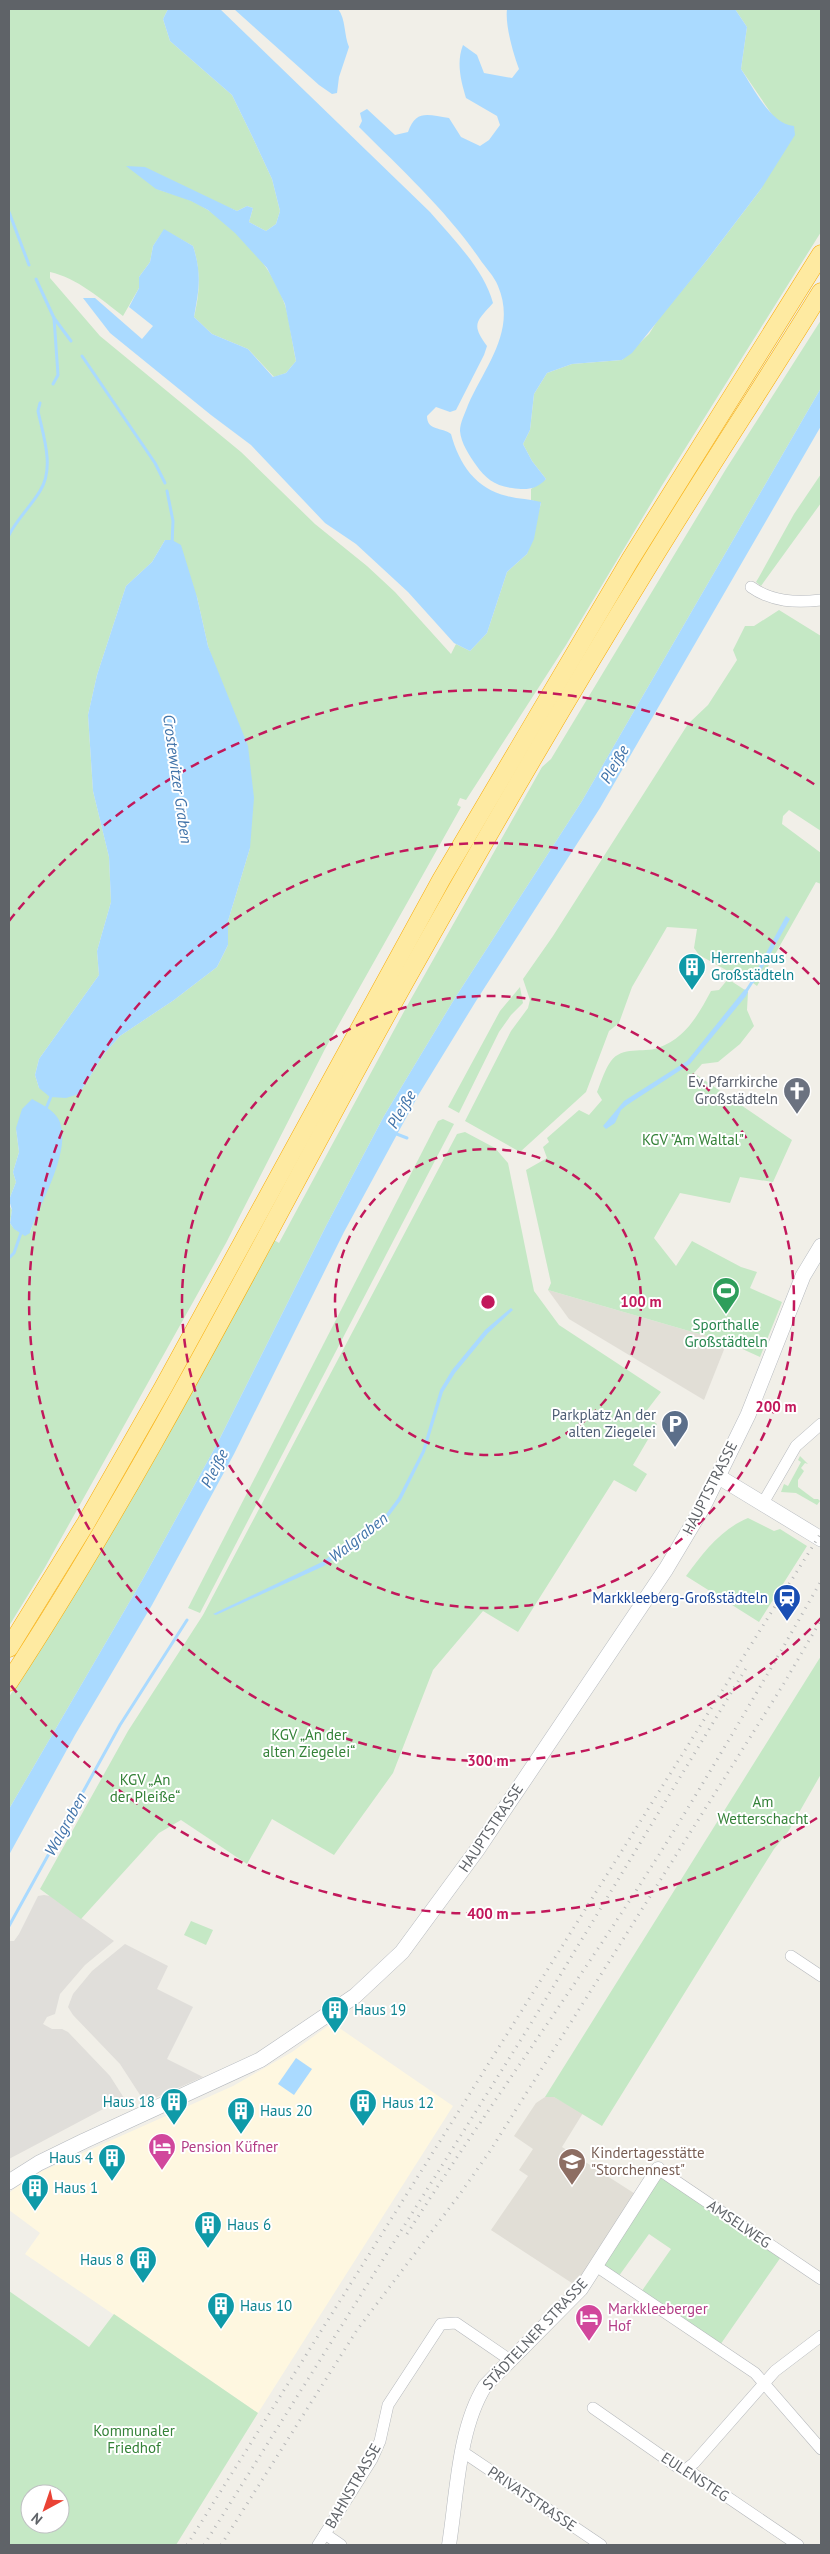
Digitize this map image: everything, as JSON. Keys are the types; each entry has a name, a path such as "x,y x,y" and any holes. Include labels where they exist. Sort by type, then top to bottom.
{"highway":[{"path":"9,1648 86,1523 163,1388 460,847 630,560 821,254"},
{"path":"9,1682 71,1585 179,1396 398,994 516,790 644,574 821,292"}],"main road":[{"name":"HAUPTSTRASSE","path":"9,2182 39,2163 84,2140 260,2060 355,1996 402,1952 477,1850 666,1568 703,1507 748,1415 803,1276 821,1246"},
{"path":"719,1477 821,1539"}],"street":[{"path":"751,587 762,594 789,602 821,600"},
{"path":"763,1503 796,1446 821,1424"},
{"path":"791,1956 821,1976"},
{"name":"STÄDTELNER STRASSE","path":"449,2545 463,2452 471,2412 476,2401 485,2386 572,2299 596,2266 658,2169"},
{"name":"AMSELWEG","path":"658,2169 821,2279"},
{"path":"596,2266 755,2373 821,2449"},
{"name":"BAHNSTRASSE","path":"318,2545 372,2459 380,2441 388,2404 441,2324 456,2323 510,2360"},
{"path":"685,2470 694,2463 711,2441 790,2357 821,2336"},
{"name":"EULENSTEG","path":"593,2408 798,2545"},
{"name":"PRIVATSTRASSE","path":"463,2452 601,2545"},
{"name":"BAHNSTRASSE","path":"325,2534 341,2545"}],"shaded area":[{"path":"548,1290 727,1342 704,1400 569,1319"},
{"path":"38,1896 50,1896 114,1941 85,1965 60,1994 55,2014 47,2017 43,2024 52,2029 62,2029 68,2032 110,2076 124,2098 9,2159 9,1941 14,1941 19,1934"},
{"path":"125,1944 168,1966 157,1989 193,2007 167,2059 203,2077 148,2101 142,2098 120,2064 73,2015 68,2007 73,1994 92,1971"},
{"path":"332,2023 453,2106 258,2413 25,2254 40,2233 9,2210 9,2193 31,2176 233,2086 292,2052"},
{"name":"Kindertagesstätte \"Storchennest\"","path":"545,2097 554,2097 583,2113 562,2147 640,2197 581,2289 491,2230 528,2176 519,2170 533,2149 514,2136 536,2103"}],"green space":[{"path":"9,9 168,9 163,19 170,41 232,95 272,179 280,211 276,224 266,231 249,222 253,208 247,206 237,211 208,199 156,189 188,199 207,209 235,231 260,259 279,289 287,312 296,361 286,373 274,377 248,349 212,334 194,317 199,282 193,246 164,230 153,246 150,262 139,277 139,288 123,316 70,279 50,272 50,278 100,336 241,452 315,524 367,566 395,592 451,654 456,644 470,651 487,633 507,572 527,554 541,503 531,500 531,489 546,479 532,461 523,444 530,430 534,394 547,373 572,364 622,360 649,334 659,318 707,260 761,189 785,126 775,119 741,69 747,27 735,9 821,9 821,232 661,487 566,645 466,800 460,798 457,805 461,807 325,1049 226,1243 44,1569 9,1626 9,1205 12,1210 10,1223 18,1231 30,1233 35,1218 16,1128 19,1152 13,1172 16,1182 9,1200","holes":["165,540 197,597 208,646 221,685 250,848 228,921 228,945 217,967 174,1000 120,1036 104,1054 79,1094 39,1088 35,1075 39,1059 99,975 97,951 111,902 109,857 93,791 88,715 97,675 126,586 152,562"]},
{"path":"821,320 821,388 582,801 455,998 384,1116 326,1226 217,1444 144,1577 9,1809 9,1697 53,1628 274,1240 279,1243 407,1006 542,767 551,759 726,469"},
{"path":"821,474 821,503 761,586 756,582 794,514"},
{"path":"779,610 821,636 821,831 789,810 783,816 782,824 821,853 821,884 816,882 757,986 741,974 737,976 699,955 694,948 697,929 667,927 632,987 619,1023 609,1031 586,1092 520,1152 465,1121 511,1031 528,1008 530,1000 523,979 553,936 688,724 708,705 737,660 733,650 745,626 754,626"},
{"name":"KGV \"Am Waltal\"","path":"728,979 748,992 747,1010 754,1026 740,1044 718,1062 702,1064 694,1073 792,1140 773,1182 740,1177 730,1203 680,1193 654,1238 676,1266 692,1241 741,1267 757,1272 750,1288 782,1302 760,1357 727,1342 548,1290 551,1283 526,1170 547,1158 543,1147 549,1142 547,1138 579,1110 589,1115 602,1100 597,1092 607,1068 616,1056 621,1053 658,1048 668,1044 690,1025 711,991 719,990"},
{"path":"520,987 523,1003 511,1015 499,1032 459,1113 448,1107 500,1011"},
{"path":"443,1119 454,1124 200,1613 188,1608 438,1121"},
{"path":"465,1132 495,1148 508,1163 534,1291 559,1325 661,1392 644,1414 657,1424 633,1465 647,1474 636,1492 614,1480 518,1632 483,1611 433,1670 393,1773 334,1855 272,1819 247,1864 181,1820 159,1833 81,1919 40,1889 128,1731 203,1615 457,1134"},
{"path":"800,1456 808,1464 805,1463 801,1468 804,1471 798,1480 798,1487 814,1499 818,1499 820,1501 817,1505 796,1493 781,1492 784,1484 788,1486 801,1462 798,1460"},
{"path":"748,1518 774,1531 780,1529 807,1546 759,1622 686,1576 706,1550 721,1535 729,1528"},
{"name":"Am Wetterschacht","path":"821,1656 821,1774 788,1832 774,1849 602,2126 554,2097 545,2097"},
{"path":"191,1921 213,1930 206,1945 184,1935"},
{"path":"658,2169 783,2254 718,2348 639,2295 671,2249 649,2234 616,2280 596,2266"},
{"name":"Kommunaler Friedhof","path":"9,2291 89,2347 114,2314 258,2413 176,2545 9,2545"}],"water":[{"path":"168,9 220,9 430,212 467,255 489,290 493,303 479,319 477,328 487,346 484,355 456,410 450,412 436,407 427,416 428,421 432,426 451,434 464,465 470,474 486,488 507,496 541,502 534,539 527,554 507,572 487,633 470,651 454,643 408,592 356,544 325,523 251,445 110,333 83,298 95,298 142,339 153,326 129,307 139,288 139,277 150,262 153,246 164,229 193,246 199,274 194,317 212,334 248,349 273,377 286,373 296,361 285,304 267,268 235,233 208,210 191,201 156,189 126,166 145,167 237,211 247,206 253,208 249,222 266,231 276,224 280,211 272,179 232,95 170,41 163,19"},
{"path":"234,9 338,9 341,13 349,47 339,77 337,93 332,94 319,85"},
{"path":"507,9 735,9 747,27 741,69 763,104 778,119 794,126 795,135 761,189 632,353 622,360 572,364 547,373 534,394 530,430 523,444 532,461 546,479 535,487 526,489 500,485 479,470 468,453 460,431 468,405 497,348 501,333 504,318 503,302 498,286 492,275 452,223 359,127 362,121 360,113 367,109 395,135 408,132 415,120 424,115 429,115 449,118 461,137 480,146 489,140 500,125 497,116 466,98 461,79 460,58 463,45 477,55 484,73 512,78 519,69 508,31"},
{"name":"Pleiße","path":"821,388 821,426 600,808 476,1001 419,1094 344,1232 234,1454 152,1605 75,1735 9,1855 9,1809 144,1577 217,1444 326,1226 384,1116 455,998 582,801"},
{"path":"165,540 172,540 181,545 197,597 208,646 248,746 254,798 250,848 228,921 228,945 217,967 174,1000 120,1036 104,1054 79,1094 66,1098 50,1097 39,1088 35,1075 39,1059 99,975 97,951 111,902 109,857 93,791 88,715 97,675 126,586 152,562"},
{"path":"786,916 790,919 754,983 751,981"},
{"path":"745,989 748,992 746,996 690,1064 627,1105 621,1110 615,1123 606,1129 603,1126 624,1101 687,1061"},
{"path":"32,1099 57,1116 62,1132 62,1146 47,1193 30,1233 25,1236 14,1229 10,1223 12,1210 9,1200 16,1182 13,1172 19,1152 16,1128 22,1109"},
{"path":"511,1308 513,1310 488,1333 455,1373 443,1392 425,1452 401,1500 386,1520 324,1566 216,1615 213,1614 322,1562 384,1517 398,1498 422,1451 440,1390 452,1370 485,1330"},
{"path":"296,2058 312,2069 294,2095 278,2084"}],"waterway":[{"name":"Crostewitzer Graben","path":"9,212 29,265"},
{"name":"Crostewitzer Graben","path":"36,279 54,318 71,341"},
{"path":"53,384 58,375 54,318"},
{"name":"Crostewitzer Graben","path":"82,356 155,463 165,483"},
{"path":"9,535 40,491 47,472 45,441 38,411 40,403"},
{"name":"Crostewitzer Graben","path":"167,491 173,521 172,544"},
{"name":"Walgraben","path":"745,993 754,979"},
{"name":"Crostewitzer Graben","path":"45,1111 52,1094"},
{"name":"Pleiße","path":"394,1133 407,1138"},
{"name":"Crostewitzer Graben","path":"9,1258 14,1253 22,1230"},
{"name":"Walgraben","path":"9,1926 120,1725 187,1620"}],"railway":[{"path":"187,2545 821,1533"},
{"path":"407,2234 667,1842 821,1581"},
{"path":"221,2545 357,2330 460,2194 490,2151 783,1685 821,1620"},
{"path":"204,2545 527,2030 748,1665"}],"place":[{"name":"Herrenhaus Großstädteln","path":"692,991"},
{"name":"Ev. Pfarrkirche Großstädteln","path":"797,1115"},
{"name":"Sporthalle Großstädteln","path":"726,1315"},
{"name":"Parkplatz An der alten Ziegelei","path":"675,1448"},
{"name":"Markkleeberg-Großstädteln","path":"787,1622"},
{"name":"Haus 19","path":"335,2034"},
{"name":"Haus 18","path":"174,2126"},
{"name":"Haus 12","path":"363,2127"},
{"name":"Haus 20","path":"241,2135"},
{"name":"Pension Küfner","path":"162,2171"},
{"name":"Haus 4","path":"112,2182"},
{"name":"Kindertagesstätte \"Storchennest\"","path":"572,2186"},
{"name":"Haus 1","path":"35,2212"},
{"name":"Haus 6","path":"208,2249"},
{"name":"Haus 8","path":"143,2284"},
{"name":"Haus 10","path":"221,2330"},
{"name":"Markkleeberger Hof","path":"589,2342"}],"park label":[{"name":"KGV „An der alten Ziegelei“","path":"309,1744"},
{"name":"KGV „An der Pleiße“","path":"145,1788"}]}
